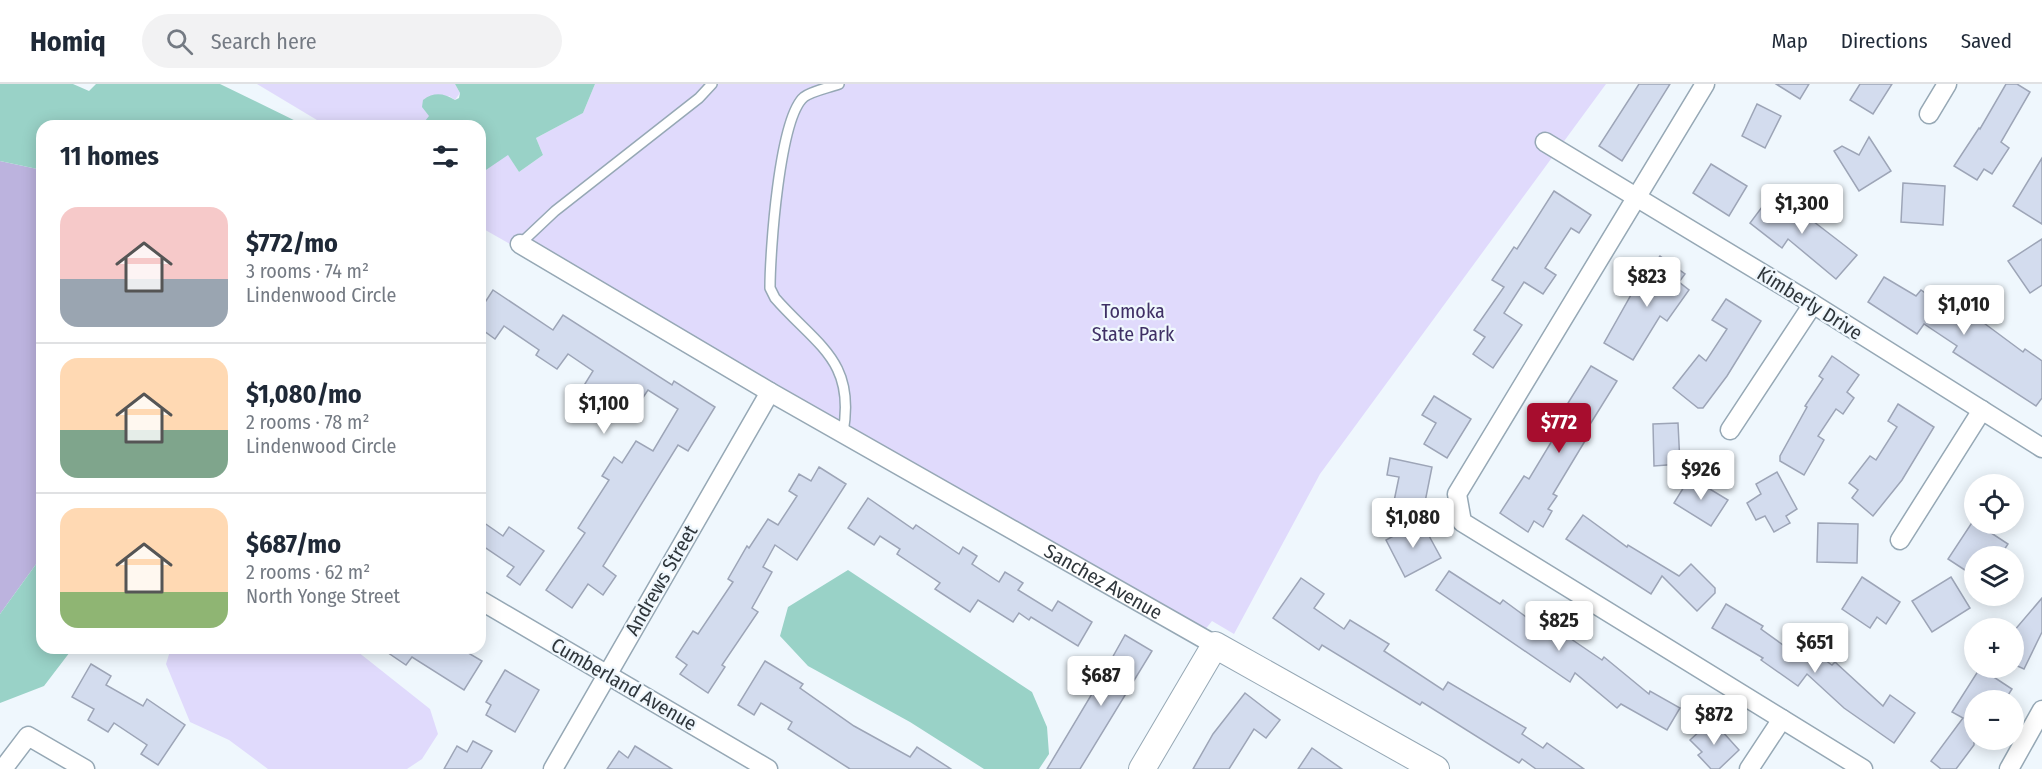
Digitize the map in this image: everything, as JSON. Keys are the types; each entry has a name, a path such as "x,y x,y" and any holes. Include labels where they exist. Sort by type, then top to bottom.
{"street":[{"path":"1705,84 1457,494 1462,522 1863,769"},
{"path":"1929,114 1947,84"},
{"name":"Kimberly Drive","path":"1545,142 1813,304 2042,448"},
{"name":"Sanchez Avenue","path":"520,244 770,392 1436,769"},
{"path":"1730,430 1813,304"},
{"name":"Andrews Street","path":"553,769 606,673 770,392"},
{"path":"1900,540 1982,410"},
{"name":"Cumberland Avenue","path":"486,603 768,769"},
{"path":"1142,769 1215,645"},
{"path":"2009,769 2042,710"},
{"path":"1749,769 1782,718"},
{"path":"3,769 28,736 85,769"}],"lane":[{"path":"520,244 555,211 699,98 712,84"},
{"path":"839,84 805,96 797,105 779,168 770,280 775,298 825,349 839,368 847,399 843,433"}],"green space":[{"path":"257,84 455,84 460,93 455,100 449,96 427,120 317,120"},
{"name":"Tomoka State Park","path":"595,84 1606,84 1320,474 1234,634 1212,621 1200,636 486,230 486,169 508,154 519,172 543,155 536,138 583,113"},
{"path":"169,654 361,654 430,709 438,734 422,759 407,769 268,769 229,740 190,722 166,664"}],"shaded area":[{"path":"0,84 73,84 89,91 96,84 220,84 294,120 36,120 36,169 0,161"},
{"path":"455,84 595,84 583,113 536,138 543,155 519,172 508,155 486,170 486,120 426,120 429,116 422,107 423,100 439,94 455,100 459,98 460,93"},
{"path":"0,161 36,169 36,564 0,614"},
{"path":"36,564 36,654 68,654 44,686 0,703 0,614"},
{"path":"848,570 1032,692 1047,727 1049,754 1039,769 984,769 910,722 808,666 780,636 788,607"}],"building":[{"path":"1639,84 1670,84 1622,161 1599,146"},
{"path":"1776,84 1809,84 1800,99"},
{"path":"1860,84 1892,84 1873,114 1850,100"},
{"path":"2006,84 2017,84 2030,92 2001,142 2009,148 1992,174 1984,169 1977,180 1954,166 1980,129"},
{"path":"1757,104 1781,116 1765,148 1742,136"},
{"path":"1869,137 1891,171 1859,191 1834,151 1842,146 1859,155"},
{"path":"2042,158 2042,224 2013,206"},
{"path":"1711,164 1747,186 1729,216 1693,193"},
{"path":"1903,183 1945,186 1943,225 1901,222"},
{"path":"1554,191 1591,215 1579,233 1571,228 1545,268 1556,275 1543,294 1524,282 1504,313 1522,325 1493,368 1473,354 1485,337 1474,330 1504,287 1492,280 1514,247 1517,249"},
{"path":"1774,191 1857,255 1836,279 1788,239 1782,248 1750,223"},
{"path":"2042,239 2042,285 2030,293 2008,261"},
{"path":"1660,256 1685,274 1679,282 1689,290 1667,321 1660,316 1633,360 1604,343 1631,295"},
{"path":"1884,277 1916,296 1921,290 1928,295 1934,286 2023,352 2025,349 2042,361 2042,398 2036,406 1953,352 1957,346 1924,324 1917,334 1868,302"},
{"path":"493,290 553,330 563,315 672,385 674,381 715,407 688,451 678,445 603,566 616,576 603,595 588,584 572,608 546,590 585,533 578,528 609,480 602,476 614,457 622,463 636,441 653,451 678,409 648,390 630,417 583,387 593,371 568,354 557,369 536,355 539,350 504,326 495,339 486,332 486,301"},
{"path":"1726,299 1761,321 1727,376 1703,408 1698,408 1673,388 1699,355 1706,361 1727,329 1712,320"},
{"path":"1832,356 1859,375 1847,392 1854,398 1843,414 1836,409 1818,436 1824,440 1804,475 1780,461 1780,456 1807,407 1805,406 1823,379 1819,376"},
{"path":"1591,366 1617,381 1584,434 1588,436 1553,494 1557,496 1548,509 1552,511 1543,527 1534,521 1528,532 1500,513 1524,476 1529,479 1573,406 1568,403"},
{"path":"1434,396 1471,419 1447,458 1424,444 1436,423 1422,415"},
{"path":"1898,404 1934,427 1902,480 1873,516 1852,498 1858,490 1849,483 1870,456 1876,460 1897,427 1888,421"},
{"path":"1678,423 1680,464 1654,466 1653,424"},
{"path":"1390,458 1432,467 1423,512 1393,506 1399,477 1387,475"},
{"path":"819,467 846,484 797,560 775,545 763,567 772,572 752,608 758,612 722,665 725,667 708,693 680,674 687,665 676,657 693,631 698,634 733,582 728,579 747,546 749,548 768,519 778,525 797,496 789,491 799,474 811,481"},
{"path":"1777,472 1797,509 1786,516 1790,523 1774,532 1765,516 1756,520 1747,503 1761,494 1756,484"},
{"path":"1690,477 1728,500 1711,526 1674,503"},
{"path":"868,498 913,529 916,525 959,554 963,547 977,556 972,564 999,582 1005,572 1023,583 1018,590 1052,611 1058,601 1092,622 1078,646 1031,617 1029,620 1019,613 1013,622 978,600 970,612 935,589 940,583 897,554 900,549 880,536 874,545 848,528"},
{"path":"1583,515 1627,547 1628,545 1679,576 1691,564 1715,588 1715,593 1697,611 1662,576 1651,594 1566,539"},
{"path":"1421,521 1441,558 1405,577 1386,540"},
{"path":"1818,523 1858,524 1857,563 1817,562"},
{"path":"486,524 503,536 509,527 544,551 520,585 507,576 514,567 486,548"},
{"path":"1964,534 1993,534 2008,544 2007,546 1964,546 1964,569 1948,559"},
{"path":"1449,571 1500,604 1503,600 1548,633 1552,626 1602,660 1604,657 1649,694 1650,691 1680,708 1667,730 1621,704 1617,708 1575,673 1570,682 1436,590"},
{"path":"1862,577 1900,602 1886,624 1877,617 1870,628 1842,609"},
{"path":"1951,577 1964,598 1964,606 1970,608 1932,632 1912,601"},
{"path":"1301,578 1324,594 1314,608 1344,629 1350,620 1389,644 1384,651 1443,690 1448,682 1526,728 1522,734 1543,748 1547,743 1584,769 1536,769 1522,759 1519,763 1422,702 1420,705 1322,645 1319,650 1273,618"},
{"path":"2042,598 2042,632 2024,669 2024,619"},
{"path":"1726,604 1763,626 1761,629 1790,650 1797,640 1832,665 1835,662 1883,706 1890,695 1915,713 1894,743 1844,708 1807,674 1798,686 1761,660 1763,658 1712,628"},
{"path":"1125,635 1152,651 1080,769 1047,769 1093,692 1098,695 1119,665 1111,660"},
{"path":"390,654 470,654 482,661 464,690 412,657 406,665"},
{"path":"765,661 803,684 800,688 854,726 910,757 917,747 951,769 850,769 788,729 792,722 761,703 754,715 738,705"},
{"path":"91,664 111,676 106,685 143,706 147,699 185,725 158,765 141,754 147,745 114,723 108,732 88,720 94,709 72,697"},
{"path":"505,670 539,690 515,732 486,715 491,705 486,702"},
{"path":"1974,678 1995,678 2012,689 2011,690 1966,690"},
{"path":"1245,693 1280,720 1266,738 1254,729 1229,769 1193,769 1213,734"},
{"path":"1964,693 1964,750 1970,750 1956,769 1941,769 1931,761 1963,718 1952,712"},
{"path":"1712,720 1739,750 1719,769 1711,769 1698,755 1702,752 1690,740"},
{"path":"473,741 492,751 481,769 444,769 457,746 467,752"},
{"path":"635,746 672,769 607,769 619,751 628,758"},
{"path":"1312,748 1342,769 1298,769"}]}
